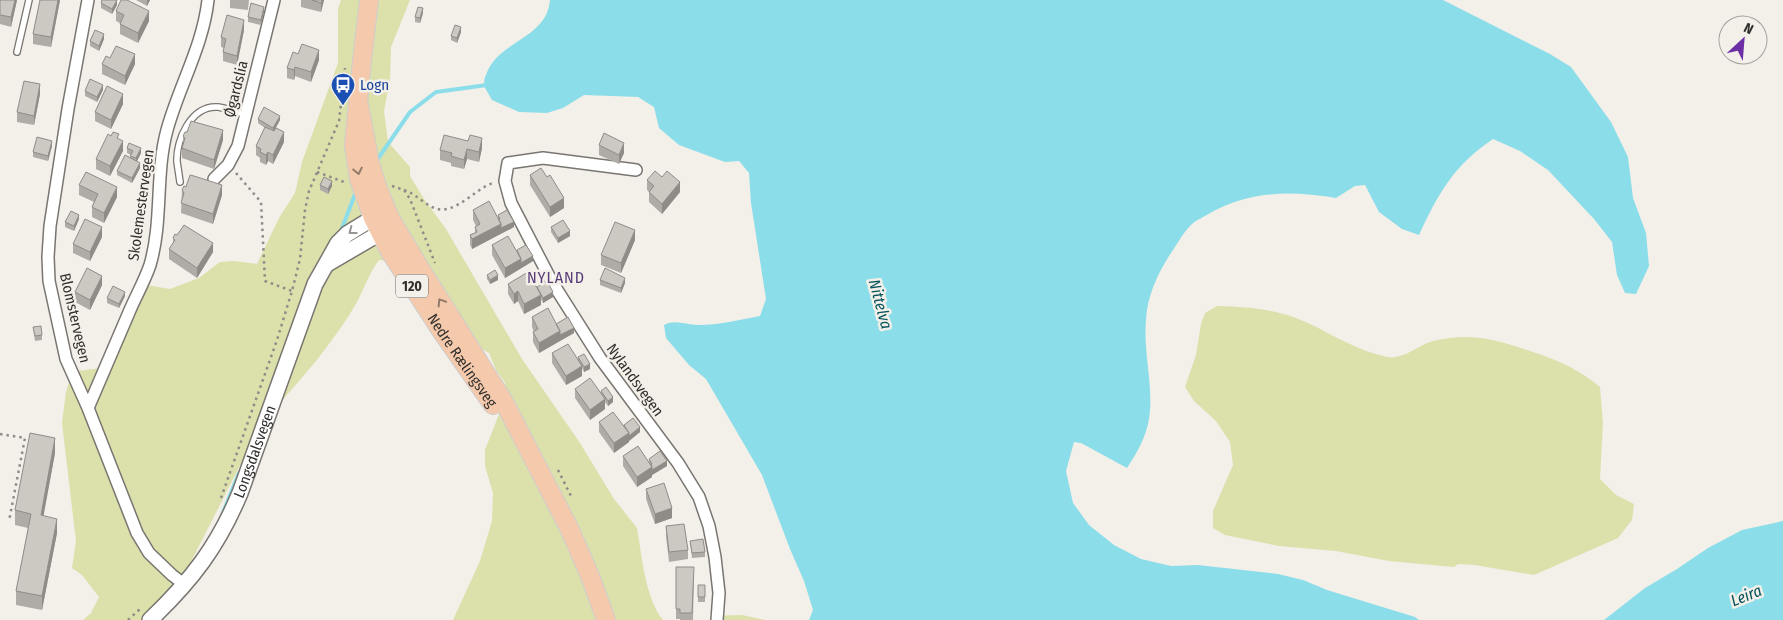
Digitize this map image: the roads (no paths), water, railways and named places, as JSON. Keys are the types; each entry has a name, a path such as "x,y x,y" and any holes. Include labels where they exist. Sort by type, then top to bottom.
{"main road":[{"name":"Nedre Rælingsveg","path":"370,0 362,62 359,106 370,164 378,189 381,223 442,332 490,401 524,444 546,482 570,530 606,620"},
{"name":"Longsdalsvegen","path":"150,620 185,585 221,536 234,508 310,295 338,243 347,234 381,223"}],"street":[{"name":"Blomstervegen","path":"88,0 68,109 50,226 49,281 66,359 88,408 137,533 149,553 185,585"},
{"name":"Skolemestervegen","path":"88,408 150,265 157,227 160,174 166,131 196,51 208,0"},
{"name":"Øgardslia","path":"214,179 228,165 238,146 274,0"},
{"name":"Nylandsvegen","path":"636,170 544,158 508,164 504,181 511,203 552,282 600,358 678,463 699,497 709,526 714,557 719,593 717,620"}],"lane":[{"path":"17,52 29,0"},
{"path":"180,182 177,161 178,149 188,126 196,114 205,109 218,107 245,114"}],"water":[{"name":"Nittelva","path":"550,0 1443,0 1550,54 1571,67 1611,122 1628,157 1633,198 1646,233 1649,266 1636,294 1625,293 1617,275 1612,242 1594,219 1548,170 1520,151 1493,139 1479,149 1457,170 1440,193 1419,235 1402,229 1379,212 1365,185 1355,186 1336,198 1303,194 1272,194 1241,200 1225,205 1195,222 1179,240 1157,279 1147,311 1145,332 1150,407 1148,426 1138,451 1127,468 1081,443 1074,442 1066,471 1073,503 1089,525 1114,545 1141,559 1171,566 1198,565 1278,574 1303,580 1327,590 1415,617 1419,620 809,620 813,610 804,581 762,475 706,379 689,365 666,338 664,325 676,322 698,325 713,324 760,316 766,299 751,203 749,173 739,161 725,162 679,145 659,128 654,107 638,97 584,95 563,108 547,113 519,112 492,100 484,86 485,78 492,64 500,54 531,32 540,23 547,13"},
{"name":"Leira","path":"1783,521 1783,620 1604,620 1645,588 1708,548 1742,530"}],"waterway":[{"path":"375,163 410,112 436,92 487,85"},
{"path":"341,231 357,189"},
{"path":"222,515 239,473"}],"place":[{"name":"Logn","path":"343,106"}],"district":[{"name":"NYLAND","path":"556,277"}]}
